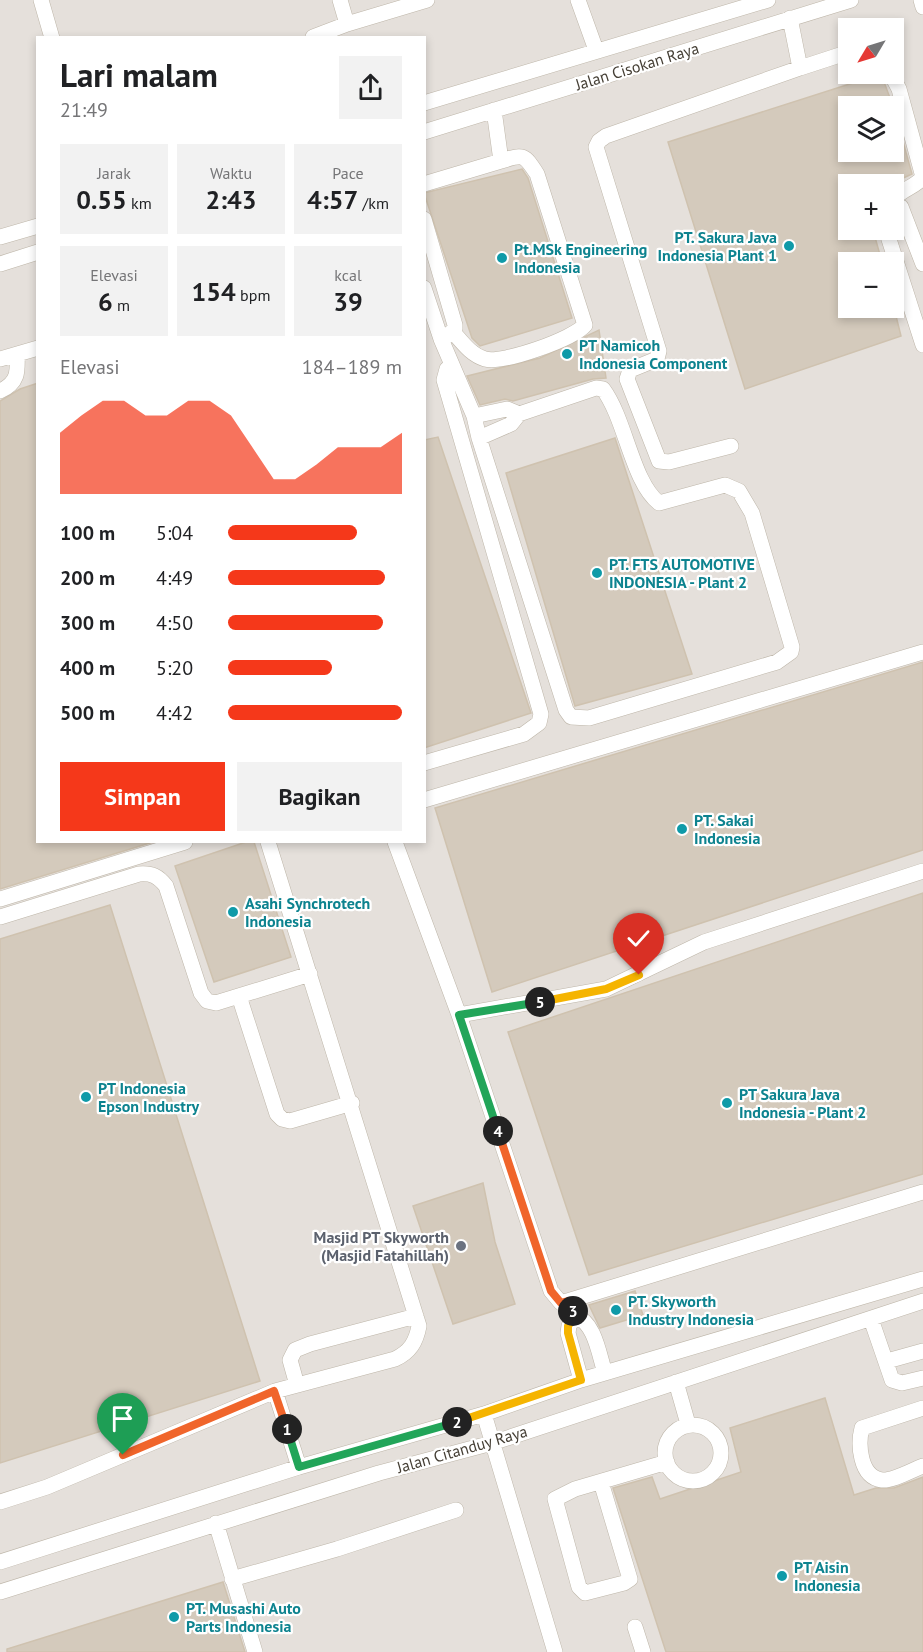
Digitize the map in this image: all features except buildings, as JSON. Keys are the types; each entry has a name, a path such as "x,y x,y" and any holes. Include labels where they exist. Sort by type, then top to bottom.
{"street":[{"path":"41,0 51,36"},
{"path":"340,0 347,24"},
{"path":"316,36 427,0"},
{"path":"578,0 596,50"},
{"name":"Jalan Cisokan Raya","path":"426,102 768,0"},
{"name":"Jalan Cisokan Raya","path":"426,131 851,0"},
{"path":"921,0 923,7"},
{"path":"790,18 800,68"},
{"path":"731,446 669,462 658,461 627,379 630,370 657,359 659,351 596,147 599,141 606,136 838,56"},
{"path":"896,84 923,177 917,184 904,191"},
{"path":"494,110 501,161"},
{"path":"426,183 501,161 520,156 525,157 537,174 585,325 570,336 491,361 478,357 447,336"},
{"path":"904,212 923,264"},
{"path":"0,237 36,226"},
{"path":"426,226 455,325 447,336"},
{"path":"889,240 922,340"},
{"path":"0,264 36,253"},
{"path":"426,292 447,336 453,367 474,416 479,438 562,699 571,717 589,718 777,662 788,656 792,647 752,513 739,491 725,485 659,503 645,485 616,412 606,393 600,388 519,414 511,424 479,438"},
{"path":"0,359 36,349"},
{"path":"0,391 10,386 15,380 18,372 17,354"},
{"path":"426,762 524,734 539,723 541,714 444,380 447,369 453,367"},
{"path":"474,416 507,409 519,414"},
{"path":"426,799 923,652"},
{"path":"0,899 182,843"},
{"path":"0,1502 47,1487 274,1391 405,1354 417,1337 419,1326 352,1103 268,843"},
{"path":"395,843 459,1015 551,1291 561,1303 583,1318 590,1327 605,1373"},
{"path":"459,1015 606,989 704,942 923,871"},
{"path":"0,916 139,874 150,873 166,886 201,993 207,1001 216,1003 310,974"},
{"path":"239,996 277,1114 282,1119 290,1121 352,1103"},
{"path":"572,1309 923,1192"},
{"name":"Jalan Citanduy Raya","path":"0,1562 299,1467 484,1414 581,1380 923,1279"},
{"name":"Jalan Citanduy Raya","path":"0,1592 379,1473 492,1443 923,1301"},
{"path":"572,1309 568,1333 581,1380"},
{"path":"297,1385 290,1360 295,1350 309,1344 416,1316"},
{"path":"871,1319 892,1380 896,1382 923,1378"},
{"path":"887,1361 923,1350"},
{"path":"676,1382 688,1424"},
{"path":"274,1391 299,1467"},
{"path":"923,1408 862,1428 858,1442 860,1454 876,1478 884,1480 923,1466"},
{"path":"484,1414 555,1652"},
{"path":"688,1424 700,1425 711,1431 718,1440 721,1452 719,1464 710,1475 696,1481 680,1478 670,1470 667,1462 664,1456 666,1442 675,1430 688,1424"},
{"path":"601,1482 630,1579 624,1583 585,1593 579,1587 554,1501 558,1496 601,1482 667,1462"},
{"path":"232,1579 337,1549 456,1510"},
{"path":"216,1524 255,1652"},
{"path":"635,1627 643,1652"}],"shaded area":[{"path":"0,0 923,0 923,1652 0,1652"}],"place":[{"name":"PT. Sakura Java Indonesia Plant 1","path":"789,246"},
{"name":"Pt.MSk Engineering Indonesia","path":"502,258"},
{"name":"PT Namicoh Indonesia Component","path":"567,354"},
{"name":"PT. FTS AUTOMOTIVE INDONESIA - Plant 2","path":"597,573"},
{"name":"PT. Sakai Indonesia","path":"682,829"},
{"name":"Asahi Synchrotech Indonesia","path":"233,912"},
{"name":"PT Indonesia Epson Industry","path":"86,1097"},
{"name":"PT Sakura Java Indonesia - Plant 2","path":"727,1103"},
{"name":"Masjid PT Skyworth (Masjid Fatahillah)","path":"461,1246"},
{"name":"PT. Skyworth Industry Indonesia","path":"616,1310"},
{"name":"PT Aisin Indonesia","path":"782,1576"},
{"name":"PT. Musashi Auto Parts Indonesia","path":"174,1617"}],"route":[{"path":"123,1455 274,1391 299,1467 484,1414 581,1380 568,1333 568,1326 575,1316 569,1301 561,1303 555,1299 551,1291 459,1015 571,997 606,989 639,975"}]}
